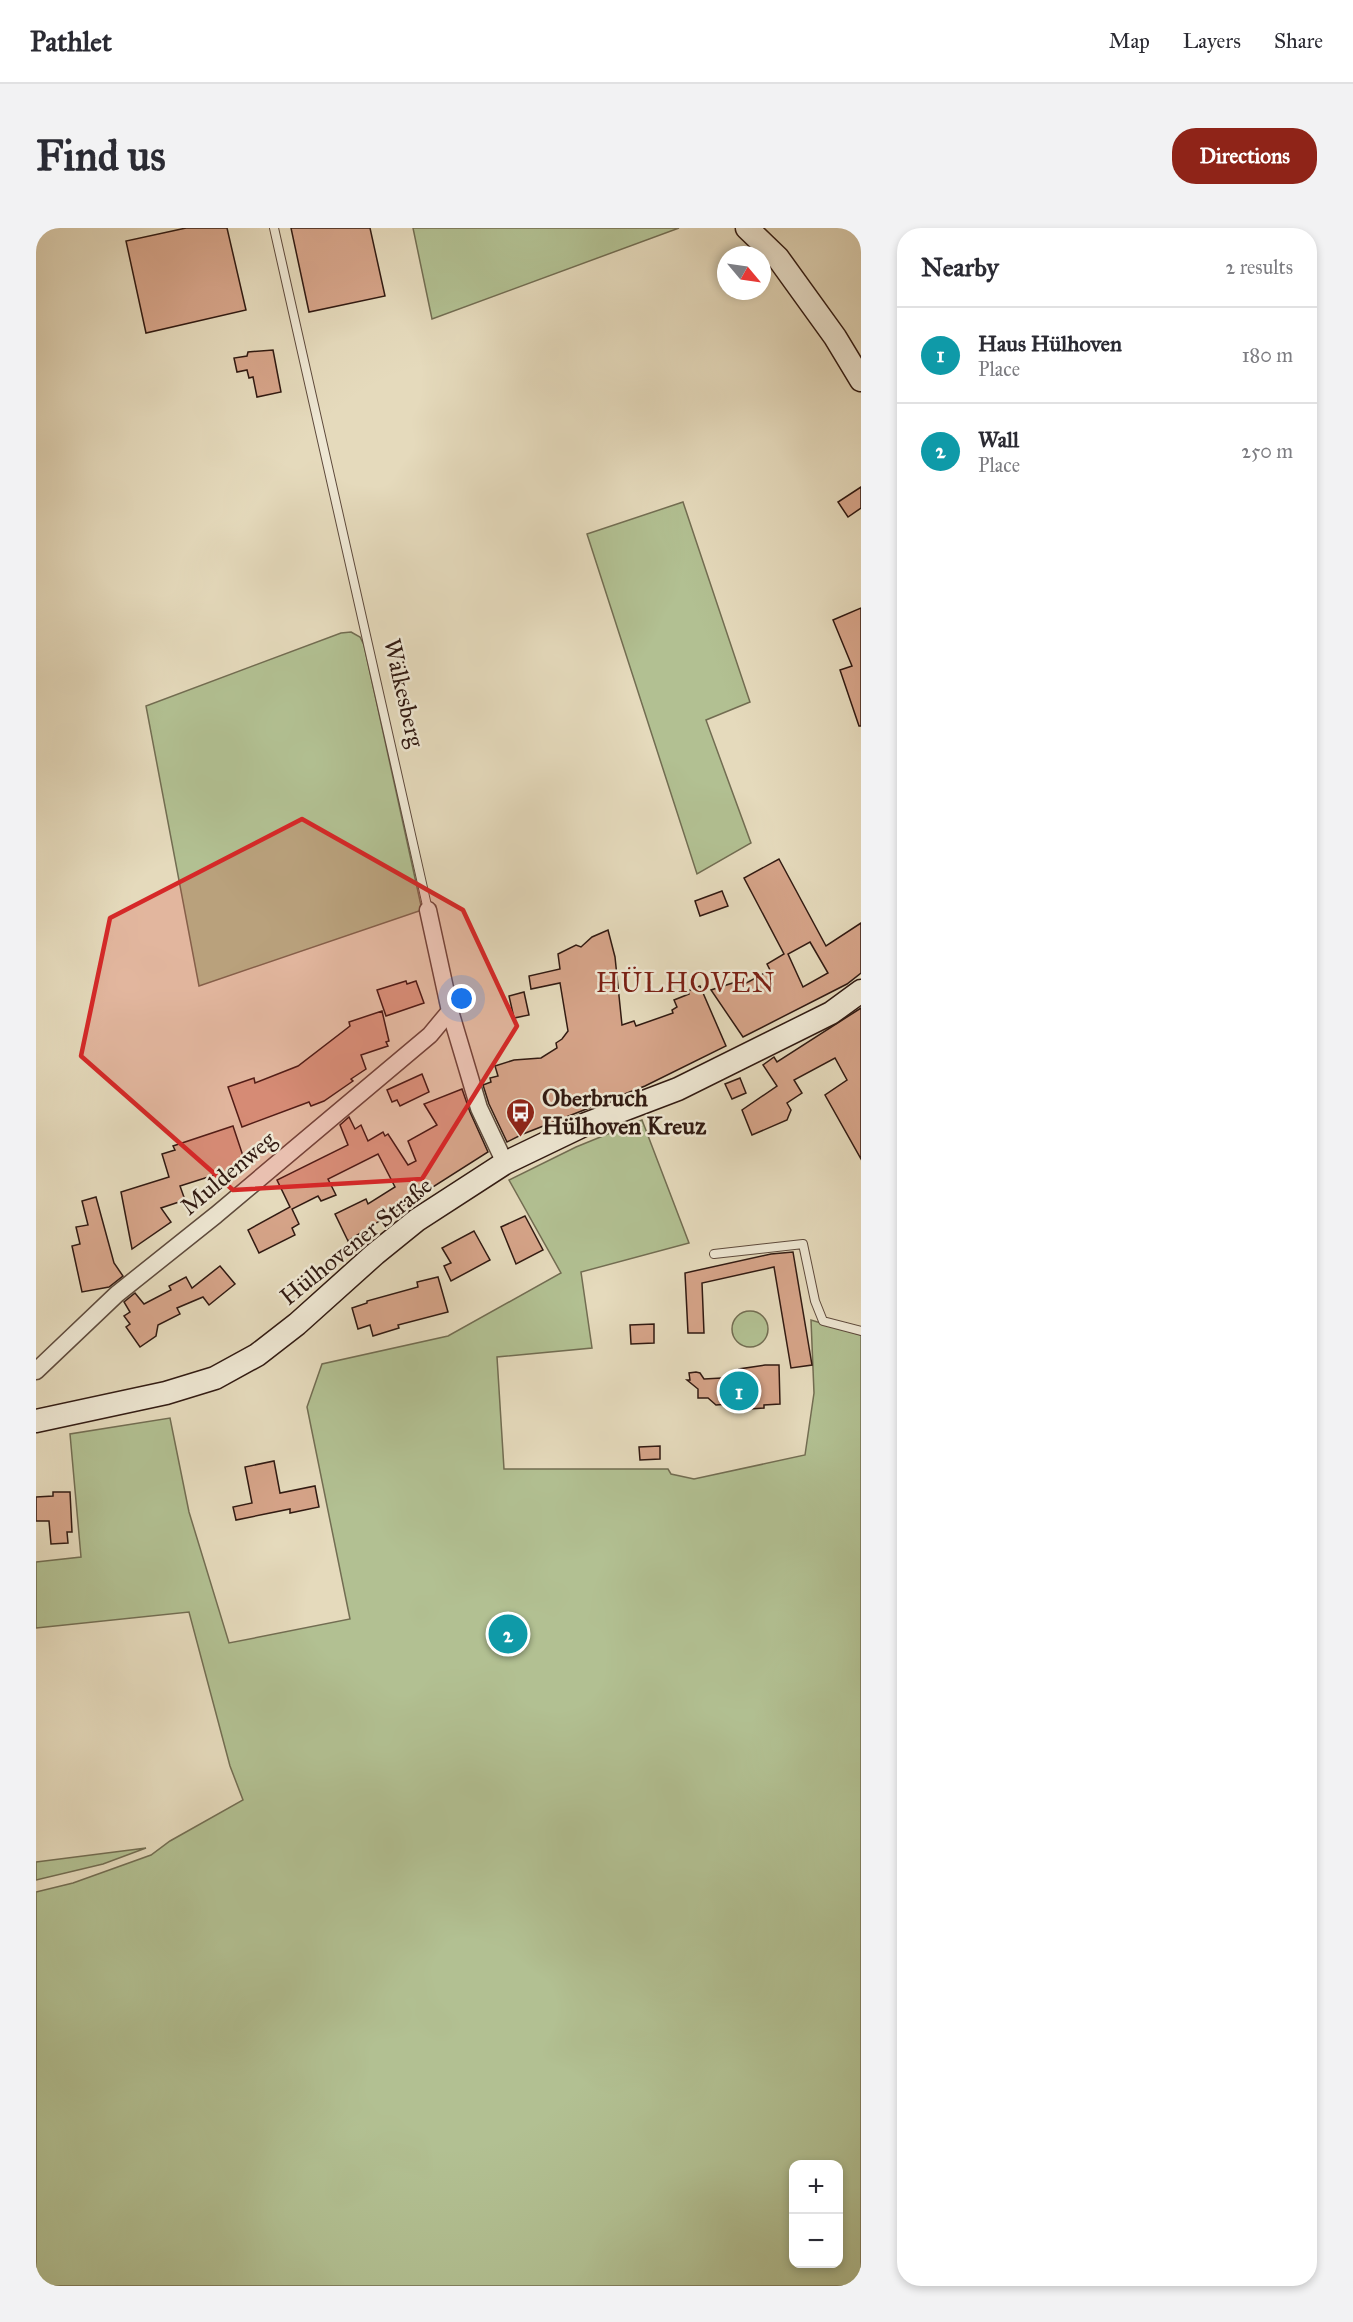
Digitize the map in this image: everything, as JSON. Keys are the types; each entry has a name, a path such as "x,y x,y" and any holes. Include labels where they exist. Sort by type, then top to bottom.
{"main road":[{"path":"747,228 778,258 834,337 861,380"},
{"name":"Hülhovener Straße","path":"36,1421 166,1394 214,1378 257,1355 297,1324 375,1254 417,1220 505,1163 586,1124 678,1089 831,1013 861,991"}],"street":[{"name":"Wälkesberg","path":"428,910 450,1011 478,1108 505,1163"},
{"name":"Muldenweg","path":"36,1371 117,1294 216,1215 430,1035 450,1011"}],"lane":[{"name":"Wälkesberg","path":"273,228 428,910"},
{"path":"714,1254 803,1244 815,1301 823,1321 861,1331"}],"highlighted area":[{"path":"302,819 463,910 517,1026 422,1179 233,1190 81,1056 110,918"}],"green space":[{"path":"413,228 679,228 432,319"},
{"path":"683,502 750,702 706,720 751,843 697,874 587,534"},
{"path":"351,632 360,637 364,645 422,910 199,986 146,706 341,633"},
{"path":"642,1120 689,1243 581,1272 592,1348 497,1357 504,1469 668,1469 671,1474 694,1479 805,1455 814,1393 811,1320 861,1335 861,2286 36,2286 36,1892 73,1883 151,1855 170,1841 243,1800 230,1766 189,1612 36,1628 36,1562 81,1557 70,1434 170,1418 189,1512 229,1643 350,1619 307,1407 322,1364 448,1336 561,1273 509,1180 576,1147"},
{"path":"750,1311 763,1316 768,1329 763,1342 750,1347 737,1342 732,1329 737,1316"},
{"path":"146,1848 103,1864 36,1880 36,1862"}],"building":[{"path":"186,228 227,228 246,310 146,333 126,241"},
{"path":"291,228 370,228 385,296 309,312"},
{"path":"273,350 281,392 257,397 253,377 249,378 247,370 237,372 234,358 247,356 248,352"},
{"path":"861,487 861,508 848,517 838,502"},
{"path":"861,608 861,726 859,726 840,670 852,666 833,620"},
{"path":"779,859 826,946 861,923 861,973 847,984 743,1037 711,990 739,981 741,986 770,970 767,964 784,954 744,878","holes":["810,942 828,973 803,987 788,954"]},
{"path":"722,891 728,906 700,916 695,901"},
{"path":"608,930 615,957 622,1025 634,1021 636,1026 673,1013 672,1010 677,1007 674,1000 689,994 688,991 700,986 726,1046 645,1086 507,1142 489,1104 483,1085 491,1082 490,1078 498,1076 495,1066 514,1060 541,1058 557,1048 556,1043 568,1031 560,983 531,989 529,976 560,969 558,954 576,945 581,947 592,937"},
{"path":"406,981 407,984 416,981 424,1003 386,1016 377,990"},
{"path":"524,992 529,1015 514,1018 509,996"},
{"path":"861,1008 861,1159 825,1095 847,1080 835,1058 794,1080 802,1093 787,1103 791,1110 787,1120 752,1135 742,1110 777,1086 763,1065 774,1057 777,1062"},
{"path":"382,1011 389,1041 386,1042 388,1046 361,1055 366,1069 351,1079 353,1081 324,1101 311,1106 309,1102 242,1127 228,1087 254,1078 255,1083 298,1066 350,1026 349,1022"},
{"path":"422,1074 429,1092 400,1106 397,1100 392,1102 387,1090"},
{"path":"740,1078 746,1093 732,1099 725,1084"},
{"path":"462,1089 488,1152 348,1241 335,1214 366,1199 368,1204 395,1187 378,1154 328,1179 336,1195 321,1201 318,1196 292,1209 299,1224 292,1228 295,1235 259,1253 248,1230 290,1207 277,1180 348,1145 340,1125 349,1117 355,1129 361,1125 368,1141 383,1132 385,1136 388,1134 408,1165 416,1161 408,1141 437,1125 424,1104"},
{"path":"233,1126 246,1165 180,1186 185,1200 161,1208 171,1222 132,1249 121,1192 169,1177 162,1154 175,1150 173,1146"},
{"path":"96,1197 114,1263 123,1276 109,1287 82,1292 72,1246 80,1244 76,1227 88,1225 82,1201"},
{"path":"525,1216 543,1250 516,1264 501,1227"},
{"path":"474,1231 490,1260 451,1281 444,1266 451,1263 442,1248"},
{"path":"793,1252 812,1365 791,1368 774,1267 702,1283 704,1333 688,1333 685,1273 771,1254"},
{"path":"220,1266 235,1284 209,1305 203,1297 177,1308 180,1314 158,1325 156,1336 140,1347 126,1327 130,1324 124,1316 130,1312 124,1302 135,1293 144,1304 171,1290 169,1286 186,1277 192,1288"},
{"path":"438,1277 448,1312 398,1325 399,1328 373,1336 370,1325 358,1329 352,1308 367,1303 367,1301 418,1287 417,1282"},
{"path":"654,1324 654,1343 631,1344 630,1325"},
{"path":"779,1365 780,1404 764,1405 764,1408 750,1409 749,1406 741,1406 741,1403 716,1405 708,1398 698,1398 698,1389 687,1380 690,1380 689,1373 696,1372 700,1373 704,1379 740,1377 739,1369"},
{"path":"660,1446 660,1459 640,1460 639,1447"},
{"path":"274,1461 280,1493 315,1486 319,1507 290,1513 290,1509 236,1520 233,1507 252,1503 245,1467"},
{"path":"53,1492 70,1492 72,1532 67,1532 68,1543 51,1544 49,1521 36,1521 36,1497 53,1496"}],"place":[{"name":"Oberbruch Hülhoven Kreuz","path":"521,1138"},
{"name":"Haus Hülhoven","path":"739,1391"},
{"name":"Wall","path":"508,1634"}],"district":[{"name":"HÜLHOVEN","path":"686,982"}]}
